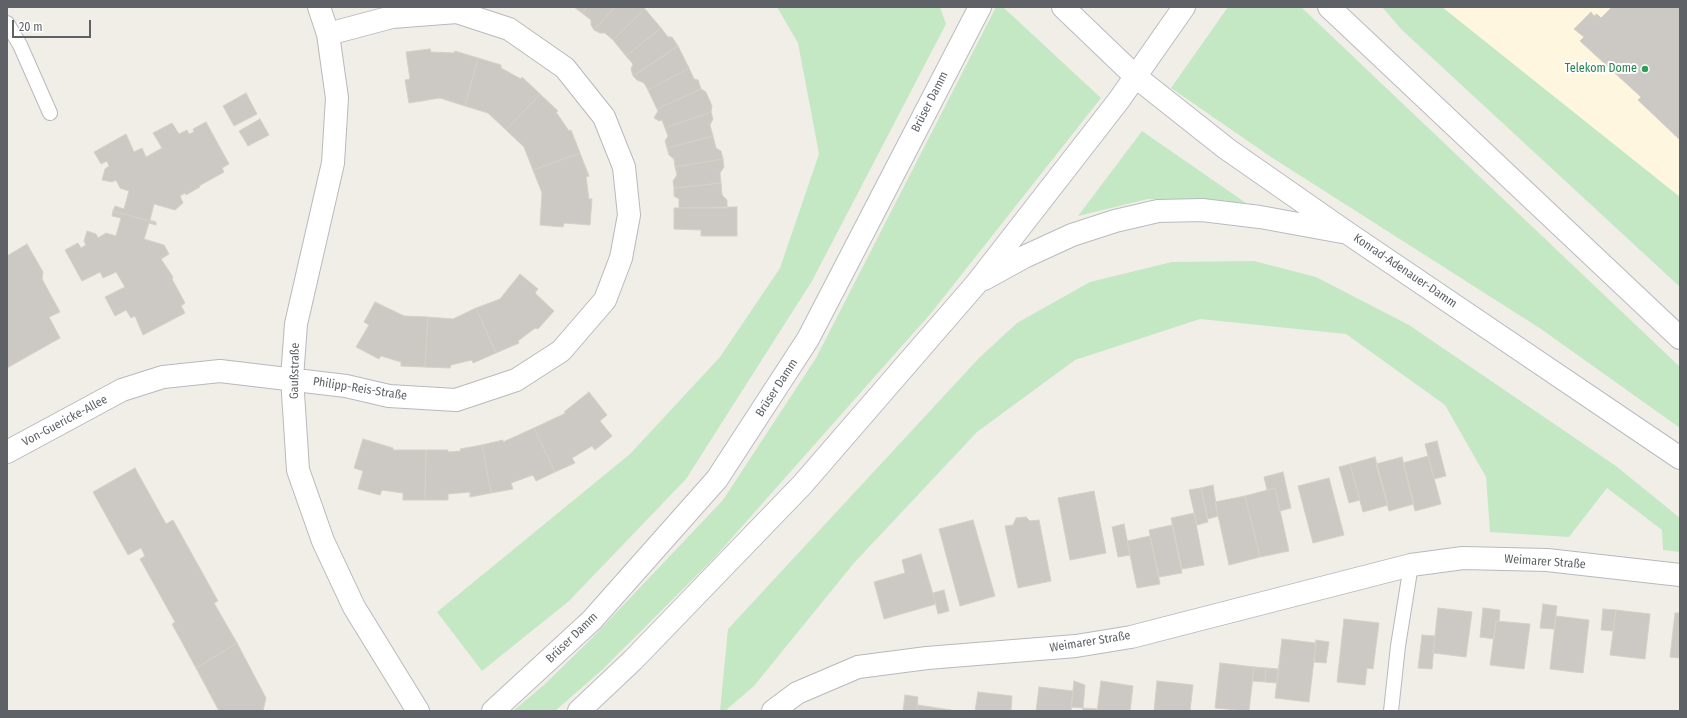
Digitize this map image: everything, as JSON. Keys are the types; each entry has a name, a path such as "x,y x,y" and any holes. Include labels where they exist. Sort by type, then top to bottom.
{"street":[{"name":"Gaußstraße","path":"319,7 328,34 336,98 333,163 296,324 292,378 298,470 323,541 354,607 418,711"},
{"path":"965,7 968,29"},
{"name":"Brüser Damm","path":"493,711 592,620 717,479 808,340 980,7"},
{"name":"Konrad-Adenauer-Damm","path":"1063,7 1136,77 1227,149 1349,234 1680,458"},
{"path":"579,711 633,660 802,485 976,284 1136,77 1184,7"},
{"path":"1329,7 1680,338"},
{"path":"1344,7 1357,32"},
{"name":"Philipp-Reis-Straße","path":"122,390 163,377 220,371 292,378 346,386 389,396 456,400 516,380 561,351 605,300 621,258 629,215 624,167 604,117 565,68 509,29 457,12 392,16 328,34"},
{"path":"976,284 1024,257 1072,235 1115,221 1158,211 1202,210 1260,217 1349,234"},
{"name":"Von-Guericke-Allee","path":"7,452 122,390"},
{"name":"Weimarer Straße","path":"773,711 797,693 858,667 927,658 1076,646 1131,637 1411,565 1463,558 1547,560 1680,575"}],"lane":[{"path":"7,23 20,45 50,113"},
{"path":"1391,711 1398,646 1411,565"}],"shaded area":[{"path":"1442,7 1680,7 1680,197 1533,80"}],"green space":[{"path":"777,7 940,7 946,24 812,281 686,479 569,601 482,671 437,612 630,454 720,357 780,268 819,154 798,43"},
{"path":"996,7 1003,7 1101,98 932,312 714,558 602,670 555,711 513,711 545,684 593,637 723,500 816,358"},
{"path":"1228,7 1301,7 1680,367 1680,428 1541,329 1271,157 1171,88"},
{"path":"1382,7 1442,7 1680,197 1680,287 1402,30"},
{"path":"1142,131 1246,203 1148,199 1078,216"},
{"path":"1254,261 1316,277 1409,325 1616,466 1680,518 1680,552 1663,550 1662,530 1607,488 1569,537 1490,532 1486,477 1445,405 1346,334 1200,319 1075,360 977,432 854,563 754,686 725,711 720,711 728,629 979,358 1017,323 1090,282 1172,262"}],"building":[{"path":"574,7 587,7 582,13"},
{"path":"587,7 615,7 594,30 591,25 591,20 582,13"},
{"path":"615,7 643,7 645,9 613,40 605,33 600,33 594,30"},
{"name":"Telekom Dome","path":"1612,7 1680,7 1680,140 1638,100 1641,97 1580,41 1584,37 1574,29 1591,12 1594,16 1597,14 1601,18"},
{"path":"645,9 661,28 626,56 613,40"},
{"path":"661,28 668,37 672,37 678,46 633,76 631,69 633,64 626,56"},
{"path":"678,46 689,68 648,90 644,83 637,80 633,76"},
{"path":"430,49 431,52 454,53 455,51 478,58 465,106 440,98 409,103 405,80 410,79 406,52"},
{"path":"478,58 501,65 501,68 521,79 522,77 540,94 506,130 488,113 465,106"},
{"path":"689,68 694,79 698,80 701,89 657,109 648,90"},
{"path":"701,89 706,92 712,106 711,112 665,128 662,120 659,121 654,118 658,111 657,109"},
{"path":"246,93 257,114 234,126 223,106"},
{"path":"540,94 558,111 556,112 569,131 571,130 580,153 533,170 524,147 506,130"},
{"path":"711,112 713,119 710,125 713,136 667,148 665,141 668,136 665,128"},
{"path":"260,119 269,135 248,146 239,131"},
{"path":"206,122 229,164 222,168 224,172 186,195 185,193 180,196 183,203 175,210 154,204 150,220 156,223 113,211 115,206 124,209 129,191 120,188 116,180 112,182 102,180 105,169 109,166 107,161 101,164 94,152 126,134 134,152 142,148 146,157 162,148 153,133 172,123 179,134 187,130 189,134 194,132 193,129"},
{"path":"713,136 716,148 721,151 723,159 675,167 674,159 669,155 667,148"},
{"path":"580,153 589,176 586,177 589,199 592,199 590,225 564,223 563,227 540,225 542,193 533,170"},
{"path":"723,159 724,167 720,173 721,183 674,188 673,181 677,175 675,167"},
{"path":"721,183 722,195 727,200 727,208 679,208 679,199 674,196 674,188"},
{"path":"737,207 737,236 701,236 701,230 674,229 674,208"},
{"path":"113,211 156,223 156,225 149,223 144,239 164,245 169,254 161,259 173,277 172,279 185,303 181,306 185,313 143,335 135,316 131,318 126,310 115,316 105,297 125,287 116,272 103,278 100,272 82,281 65,250 78,243 81,248 86,245 84,241 87,231 96,234 98,238 106,233 116,236 121,218 112,216"},
{"path":"27,244 43,272 42,279 60,312 49,317 60,338 7,368 7,256"},
{"path":"520,274 538,289 535,293 554,311 538,329 535,328 518,341 519,343 496,353 476,308 500,299"},
{"path":"375,302 404,316 428,317 425,367 401,366 401,362 381,356 379,359 356,347 369,325 364,322"},
{"path":"476,308 496,353 473,363 472,360 451,365 450,368 425,367 428,317 453,319"},
{"path":"589,392 607,415 600,421 612,436 595,450 592,446 572,458 575,463 555,472 534,428 566,413 564,412"},
{"path":"534,428 555,472 536,481 533,475 511,483 513,489 491,493 482,445 503,440 503,442"},
{"path":"363,439 393,448 393,450 426,450 425,500 403,500 403,493 382,490 380,495 358,489 363,471 354,468"},
{"path":"1437,441 1446,476 1434,479 1425,444"},
{"path":"482,445 491,493 470,497 470,492 448,494 448,500 425,500 426,450 448,450 448,452 461,451 460,449"},
{"path":"1428,456 1441,504 1415,511 1403,463"},
{"path":"1375,457 1388,505 1363,512 1350,464"},
{"path":"1402,457 1414,504 1389,511 1376,464"},
{"path":"1350,464 1360,500 1349,503 1339,467"},
{"path":"135,468 166,524 173,520 218,601 214,603 237,643 196,668 172,624 175,622 140,559 145,556 141,548 128,555 93,492"},
{"path":"1283,472 1291,508 1280,511 1275,488 1267,490 1264,477"},
{"path":"1329,478 1344,535 1313,543 1298,486"},
{"path":"1213,485 1218,516 1208,519 1201,488"},
{"path":"1201,488 1208,522 1197,525 1189,490"},
{"path":"1275,488 1289,551 1260,557 1245,496"},
{"path":"1094,491 1106,553 1070,560 1058,498"},
{"path":"1245,496 1260,557 1229,565 1215,502"},
{"path":"1194,513 1204,565 1182,569 1171,518"},
{"path":"1026,517 1030,521 1039,520 1051,581 1018,588 1005,526 1013,525 1016,518"},
{"path":"973,520 995,596 960,606 939,529"},
{"path":"1124,524 1130,555 1118,557 1112,527"},
{"path":"1172,525 1182,573 1159,577 1149,530"},
{"path":"1150,536 1160,584 1137,588 1127,541"},
{"path":"921,554 936,604 884,619 874,582 905,573 902,560"},
{"path":"944,590 949,611 938,614 933,593"},
{"path":"1543,604 1557,606 1554,629 1540,628"},
{"path":"1438,608 1472,612 1466,657 1433,653"},
{"path":"1483,608 1500,610 1499,621 1496,621 1494,639 1480,637"},
{"path":"1603,609 1616,610 1613,631 1601,630"},
{"path":"1616,610 1650,614 1645,659 1610,655"},
{"path":"1675,613 1680,613 1680,658 1670,657"},
{"path":"1556,616 1589,620 1583,673 1550,669"},
{"path":"1344,619 1379,623 1373,669 1367,668 1365,685 1337,682"},
{"path":"1496,621 1530,624 1524,669 1490,665"},
{"path":"1422,635 1435,636 1432,669 1418,668"},
{"path":"1282,639 1316,643 1309,702 1275,698"},
{"path":"1316,640 1329,642 1326,663 1314,662"},
{"path":"237,643 266,698 263,711 219,711 196,668"},
{"path":"1220,663 1254,667 1249,711 1215,708"},
{"path":"1254,667 1266,668 1265,682 1252,681"},
{"path":"1266,668 1279,669 1277,683 1265,682"},
{"path":"1074,681 1085,685 1083,708 1071,707"},
{"path":"1101,681 1133,686 1130,711 1097,711"},
{"path":"1157,681 1193,685 1190,711 1154,711"},
{"path":"1039,687 1073,691 1071,711 1036,711"},
{"path":"978,692 1012,696 1011,711 975,711"},
{"path":"905,695 918,697 917,711 903,711"},
{"path":"918,705 951,710 951,711 917,711"},
{"path":"1083,708 1097,709 1097,711 1083,711"}],"place":[{"name":"Telekom Dome","path":"1645,69"}]}
